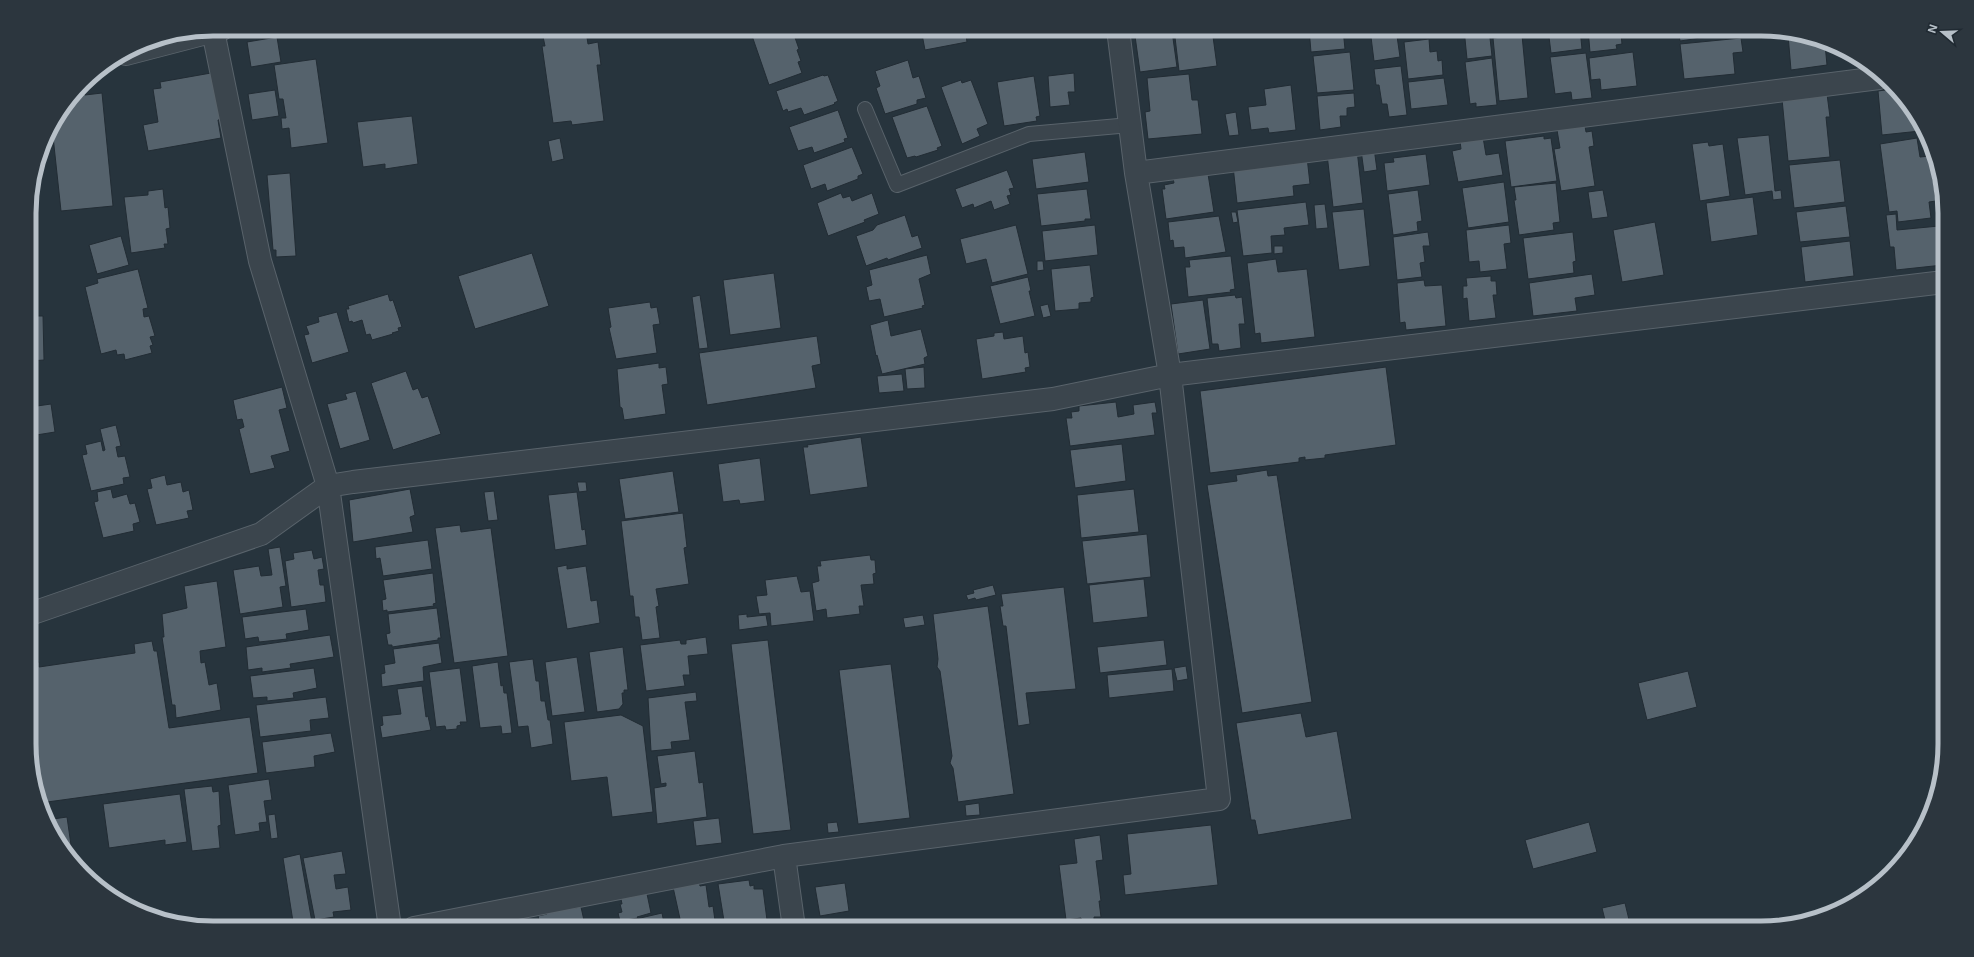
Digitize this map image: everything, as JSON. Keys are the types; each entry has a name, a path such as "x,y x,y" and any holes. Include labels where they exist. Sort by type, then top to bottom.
{"street":[{"path":"218,36 260,261 328,486 389,921"},
{"path":"450,921 784,856 1219,798 1170,375 1136,173 1119,36"},
{"path":"145,49 185,38"},
{"path":"1136,173 1876,78"},
{"path":"36,612 261,534 328,486 1053,399 1170,375 1938,283"},
{"path":"784,856 793,921"}],"lane":[{"path":"865,109 897,185 1029,134 1130,125"}],"building":[{"path":"543,36 587,36 588,44 598,42 601,65 597,65 604,121 572,125 571,121 553,123 542,46 545,46"},
{"path":"752,36 794,36 799,49 797,50 801,61 798,62 802,73 769,85"},
{"path":"922,36 966,36 967,42 925,50"},
{"path":"1135,36 1173,36 1177,67 1140,72"},
{"path":"1175,36 1213,36 1217,66 1179,71"},
{"path":"1310,36 1344,36 1345,49 1311,52"},
{"path":"1371,36 1397,36 1400,57 1374,61"},
{"path":"1465,36 1490,36 1492,56 1467,59"},
{"path":"1522,36 1528,98 1499,101 1493,38"},
{"path":"1549,36 1581,36 1582,49 1551,53"},
{"path":"1589,36 1621,36 1622,44 1616,45 1617,49 1590,52"},
{"path":"1679,36 1715,36 1680,41"},
{"path":"277,37 281,62 251,67 247,42"},
{"path":"1741,38 1743,52 1733,53 1735,74 1684,79 1680,44"},
{"path":"1788,38 1796,39 1825,48 1827,65 1791,70"},
{"path":"1429,39 1430,52 1437,51 1438,61 1442,60 1443,75 1408,79 1404,42"},
{"path":"1350,52 1354,90 1317,93 1313,56"},
{"path":"1633,52 1637,86 1601,90 1600,79 1591,80 1589,58"},
{"path":"1586,53 1592,98 1572,100 1571,92 1555,94 1550,57"},
{"path":"1492,58 1497,105 1476,107 1476,103 1470,104 1465,62"},
{"path":"316,59 328,143 291,148 289,128 282,129 281,118 286,118 283,99 279,99 274,65"},
{"path":"908,60 913,78 919,76 926,98 917,100 917,104 885,114 876,88 880,86 875,71"},
{"path":"1401,66 1407,115 1389,117 1387,104 1382,104 1379,85 1376,85 1374,69"},
{"path":"211,73 225,118 218,120 221,138 148,151 143,125 158,122 153,89 161,88 160,82"},
{"path":"1074,73 1075,92 1068,92 1070,105 1050,107 1048,76"},
{"path":"1189,74 1192,100 1198,100 1202,134 1148,139 1145,112 1150,111 1147,78"},
{"path":"823,75 828,75 838,101 834,103 835,104 804,115 801,108 788,112 787,109 783,111 776,91"},
{"path":"1034,76 1040,116 1036,117 1037,121 1004,126 997,82"},
{"path":"1444,78 1448,105 1411,109 1408,82"},
{"path":"961,80 962,83 971,80 988,124 977,129 980,136 962,144 941,87"},
{"path":"1291,85 1296,130 1269,133 1268,128 1251,130 1248,107 1266,105 1264,89"},
{"path":"275,90 279,116 252,120 248,94"},
{"path":"1888,90 1894,96 1918,131 1882,135 1878,91"},
{"path":"84,92 85,95 102,93 113,206 61,211 53,137 66,115"},
{"path":"1354,93 1355,107 1347,108 1347,116 1340,116 1341,127 1320,130 1317,96"},
{"path":"1827,94 1830,117 1826,117 1830,157 1788,161 1782,99"},
{"path":"927,106 942,146 937,148 938,150 916,157 907,158 892,117"},
{"path":"838,110 848,138 844,139 845,142 814,153 812,147 798,151 789,127"},
{"path":"1236,112 1239,135 1229,136 1225,114"},
{"path":"412,116 418,164 385,169 385,164 363,167 357,122"},
{"path":"1585,126 1586,132 1592,131 1594,146 1589,147 1595,186 1561,191 1554,149 1560,148 1557,130"},
{"path":"1769,135 1775,191 1781,190 1782,199 1773,200 1772,191 1745,195 1737,138"},
{"path":"1544,136 1544,139 1551,138 1557,181 1511,187 1505,141"},
{"path":"1483,137 1486,155 1499,153 1503,175 1458,182 1452,151 1461,149 1460,141"},
{"path":"560,138 564,159 552,162 548,141"},
{"path":"1917,138 1920,157 1929,156 1931,163 1936,201 1929,202 1931,218 1898,222 1897,211 1889,212 1880,144"},
{"path":"1708,142 1709,146 1723,144 1730,196 1700,201 1692,144"},
{"path":"852,147 863,174 858,176 858,179 827,191 825,184 811,189 803,165"},
{"path":"1374,148 1377,170 1364,172 1361,150"},
{"path":"1357,150 1363,203 1333,207 1327,154"},
{"path":"1085,152 1089,182 1036,189 1032,159"},
{"path":"1426,154 1430,185 1387,191 1384,163 1394,162 1393,158"},
{"path":"1307,157 1310,184 1293,186 1294,196 1237,203 1233,166"},
{"path":"1840,160 1845,202 1794,208 1789,165"},
{"path":"1007,170 1014,188 1009,189 1011,195 1007,196 1010,204 994,210 991,201 974,208 973,204 962,208 955,189"},
{"path":"290,173 296,256 276,257 276,250 273,250 267,175"},
{"path":"1208,174 1214,212 1166,219 1162,189 1165,189 1164,185 1174,183 1173,178"},
{"path":"1504,182 1509,222 1468,228 1462,188"},
{"path":"1556,183 1560,222 1553,223 1554,230 1519,235 1514,200 1516,200 1514,187"},
{"path":"163,189 165,208 168,207 170,228 166,229 168,244 164,244 165,248 131,253 124,197 148,195 148,191"},
{"path":"1087,189 1091,219 1041,226 1037,194"},
{"path":"1418,190 1422,221 1417,222 1418,231 1393,235 1388,194"},
{"path":"1603,190 1608,217 1592,219 1588,192"},
{"path":"841,193 843,198 850,196 852,201 872,193 879,214 864,220 865,222 828,236 817,203"},
{"path":"1753,197 1758,235 1711,242 1706,203"},
{"path":"1306,202 1309,225 1284,228 1285,235 1271,236 1272,253 1243,256 1237,210"},
{"path":"1325,204 1328,228 1316,229 1314,205"},
{"path":"1846,206 1850,237 1800,242 1796,212"},
{"path":"1364,209 1370,266 1339,270 1332,212"},
{"path":"1231,212 1236,212 1238,222 1233,223"},
{"path":"1896,214 1897,230 1938,226 1938,266 1896,270 1894,247 1890,247 1886,215"},
{"path":"905,215 912,237 918,235 922,248 866,266 856,236 873,230 877,225"},
{"path":"1219,216 1226,252 1185,258 1184,247 1174,248 1173,240 1170,241 1168,222"},
{"path":"1655,222 1664,275 1622,282 1613,230"},
{"path":"1016,225 1028,274 992,283 986,259 966,264 960,239"},
{"path":"1095,225 1098,255 1045,261 1042,231"},
{"path":"1509,225 1511,243 1504,244 1507,269 1480,272 1479,261 1469,262 1466,230"},
{"path":"1428,232 1430,246 1423,246 1425,262 1420,263 1422,277 1397,280 1393,237"},
{"path":"1573,232 1576,261 1573,262 1574,273 1528,279 1523,238"},
{"path":"121,236 129,265 97,274 89,245"},
{"path":"1850,241 1854,276 1805,282 1801,247"},
{"path":"1274,246 1283,246 1283,253 1274,254"},
{"path":"532,253 549,306 475,329 458,276"},
{"path":"927,255 931,274 919,279 925,305 922,306 923,308 884,317 880,299 869,301 866,287 872,285 869,270"},
{"path":"1231,256 1235,289 1230,290 1231,292 1188,297 1185,267 1190,267 1189,260"},
{"path":"1276,259 1278,272 1307,269 1315,337 1261,343 1260,333 1255,334 1247,263"},
{"path":"1037,261 1043,261 1044,270 1037,271"},
{"path":"1090,265 1094,297 1091,298 1091,302 1079,303 1079,309 1055,311 1051,269"},
{"path":"138,269 148,308 143,309 144,317 149,316 155,336 150,337 153,345 150,346 152,353 125,360 124,354 117,355 116,350 101,354 85,287 98,283 97,279"},
{"path":"774,273 781,328 730,335 723,280"},
{"path":"1592,274 1595,295 1575,298 1577,311 1533,316 1529,283"},
{"path":"1491,276 1491,281 1496,281 1497,295 1493,295 1496,318 1469,321 1467,298 1463,299 1463,286 1467,286 1466,278"},
{"path":"1028,277 1031,291 1029,291 1035,316 1000,324 990,286"},
{"path":"1424,280 1425,286 1442,285 1446,326 1406,330 1405,322 1400,323 1397,283"},
{"path":"388,294 390,301 393,300 402,327 398,328 399,331 392,333 393,334 372,340 370,334 366,335 362,320 353,323 352,321 349,322 346,309 349,309 348,306"},
{"path":"700,295 708,348 699,349 692,297"},
{"path":"1235,295 1236,298 1242,297 1245,324 1239,324 1241,348 1219,351 1218,344 1212,344 1207,298"},
{"path":"1203,300 1210,349 1178,354 1171,304"},
{"path":"650,302 651,308 657,307 660,324 653,325 657,353 616,359 609,328 611,327 608,308"},
{"path":"1048,304 1051,316 1043,318 1040,306"},
{"path":"337,312 349,352 312,363 304,335 309,334 306,326 319,322 318,317"},
{"path":"36,316 43,316 44,360 36,361"},
{"path":"888,320 891,336 921,329 928,356 924,358 925,364 882,374 877,355 876,356 870,325"},
{"path":"1003,332 1004,339 1023,336 1025,353 1028,352 1030,367 1025,368 1026,372 982,379 976,339 994,336 994,333"},
{"path":"817,336 821,364 812,366 816,388 707,405 699,353"},
{"path":"659,363 659,368 666,367 668,384 662,385 666,414 624,420 622,408 620,407 617,369"},
{"path":"924,367 925,388 907,389 905,369"},
{"path":"1386,367 1396,445 1325,455 1325,458 1305,460 1305,457 1299,458 1299,462 1210,473 1200,391"},
{"path":"406,371 413,390 418,388 422,398 428,396 441,434 393,450 371,383"},
{"path":"902,374 904,391 879,393 877,376"},
{"path":"282,387 287,408 279,410 290,451 271,456 275,468 250,474 239,429 244,427 242,419 237,420 233,400"},
{"path":"356,391 370,440 340,449 327,404 347,399 345,394"},
{"path":"1116,402 1118,417 1134,414 1133,405 1155,402 1157,413 1152,413 1155,435 1070,446 1066,418 1072,418 1071,412 1079,411 1079,406"},
{"path":"51,404 55,432 36,435 36,406"},
{"path":"116,425 121,446 116,447 118,457 125,456 130,477 123,478 124,484 91,491 82,455 87,454 85,445 101,441 103,451 105,450 100,429"},
{"path":"861,437 868,487 810,495 803,447 808,447 807,445"},
{"path":"1122,444 1126,481 1075,488 1070,450"},
{"path":"760,458 765,501 740,504 739,500 723,502 718,464"},
{"path":"1267,470 1268,476 1277,475 1312,702 1242,713 1207,485 1237,481 1236,475"},
{"path":"673,471 679,512 625,519 619,479"},
{"path":"165,475 167,485 181,482 183,492 189,490 193,510 187,511 189,518 156,525 147,489 152,488 150,479"},
{"path":"577,482 586,482 587,491 579,492"},
{"path":"111,489 113,498 127,494 130,504 135,503 140,522 133,524 134,531 103,538 94,502 98,501 97,492"},
{"path":"410,489 415,515 410,517 413,532 353,542 349,500"},
{"path":"1134,489 1139,532 1081,538 1077,495"},
{"path":"494,491 498,520 488,521 484,492"},
{"path":"577,492 582,530 585,529 587,545 555,550 548,495"},
{"path":"683,513 687,547 684,548 689,584 656,589 659,606 656,607 660,638 642,640 639,617 635,617 633,596 630,596 621,521"},
{"path":"460,525 461,532 491,528 508,656 454,663 435,528"},
{"path":"1147,534 1151,577 1087,584 1082,541"},
{"path":"428,540 432,569 383,576 380,558 376,559 375,547"},
{"path":"280,547 286,586 280,587 283,607 240,614 233,570 259,566 261,576 272,575 268,549"},
{"path":"312,550 314,559 322,557 324,569 318,570 320,585 324,585 326,602 291,607 285,561 294,559 293,553"},
{"path":"870,555 871,560 875,560 876,573 873,574 874,584 861,585 864,606 859,606 860,614 827,618 826,609 816,611 812,583 819,581 817,566 821,566 820,561"},
{"path":"567,565 567,569 586,566 591,601 597,600 600,623 567,629 557,567"},
{"path":"433,573 436,603 433,604 434,606 387,612 387,610 383,611 382,600 386,599 383,580"},
{"path":"797,576 801,592 810,591 814,621 771,626 770,613 759,614 756,596 767,595 765,580"},
{"path":"1144,579 1148,617 1093,623 1089,585"},
{"path":"217,581 226,647 200,651 201,663 205,662 209,685 217,683 221,710 176,718 175,705 172,705 162,637 164,637 162,614 187,608 184,586"},
{"path":"993,585 996,595 976,600 975,598 968,600 966,595 974,593 973,590"},
{"path":"1064,587 1076,689 1026,693 1030,724 1018,726 1006,626 1003,626 1000,606 1003,606 1001,594"},
{"path":"988,606 1014,794 958,802 953,768 950,763 952,756 940,671 937,667 938,659 933,614"},
{"path":"437,608 441,638 438,638 438,640 392,647 392,645 388,645 386,634 390,633 388,614"},
{"path":"306,609 309,630 286,634 287,639 259,642 258,637 245,639 242,617"},
{"path":"747,614 747,617 766,615 768,626 739,630 738,615"},
{"path":"923,615 925,625 905,628 903,618"},
{"path":"330,635 334,657 290,664 291,668 262,672 262,668 248,670 246,647"},
{"path":"706,637 708,654 688,656 690,675 683,675 685,686 646,691 640,645 680,640 681,644 686,644 686,640"},
{"path":"768,640 791,830 753,834 731,644"},
{"path":"1164,640 1167,665 1100,673 1097,647"},
{"path":"152,641 154,651 157,651 169,728 250,717 258,773 45,802 39,779 36,756 36,662 39,662 39,667 135,653 134,644"},
{"path":"439,643 442,663 423,667 424,681 382,687 381,674 385,673 384,665 395,663 393,649"},
{"path":"623,647 628,690 624,690 624,693 622,693 623,704 619,709 597,712 589,652"},
{"path":"577,657 585,712 552,716 545,662"},
{"path":"533,659 536,681 539,681 541,701 545,701 548,720 550,720 553,744 531,748 528,726 518,727 509,662"},
{"path":"498,662 501,686 503,685 504,693 507,693 512,733 502,734 501,726 480,728 472,666"},
{"path":"891,664 910,818 858,824 839,670"},
{"path":"1186,666 1188,679 1177,681 1174,668"},
{"path":"314,668 317,688 293,693 294,698 267,701 267,697 253,698 250,676"},
{"path":"460,668 467,722 460,722 461,725 457,726 457,729 446,730 445,726 436,727 429,672"},
{"path":"1172,669 1174,691 1109,698 1107,675"},
{"path":"1688,671 1697,707 1647,720 1638,683"},
{"path":"422,686 426,717 428,716 431,730 382,738 380,726 383,725 382,716 401,714 397,689"},
{"path":"696,692 697,701 685,702 690,740 671,742 672,749 651,751 648,698"},
{"path":"326,697 329,718 310,720 311,731 260,737 256,705"},
{"path":"1301,713 1306,737 1337,731 1352,819 1258,835 1255,820 1251,820 1236,723"},
{"path":"621,715 643,726 653,812 612,817 607,777 571,781 564,722"},
{"path":"331,733 335,752 314,756 315,767 266,773 262,742"},
{"path":"695,751 699,783 703,782 707,817 657,824 654,788 666,786 666,783 661,784 657,756"},
{"path":"269,779 272,800 264,801 267,822 259,823 260,831 235,835 228,785"},
{"path":"212,786 213,792 219,791 221,825 218,826 220,848 192,851 184,789"},
{"path":"180,794 187,842 165,845 165,840 109,848 103,804"},
{"path":"979,803 980,815 966,816 965,805"},
{"path":"275,814 278,838 271,839 268,815"},
{"path":"67,817 71,845 68,846 53,819"},
{"path":"719,818 722,843 696,846 693,821"},
{"path":"837,822 839,832 828,833 827,823"},
{"path":"1589,822 1597,852 1533,869 1525,840"},
{"path":"1211,825 1218,885 1125,895 1123,875 1131,874 1127,834"},
{"path":"1100,835 1103,860 1096,861 1101,901 1099,901 1101,917 1094,917 1094,920 1082,921 1081,918 1066,920 1059,865 1077,863 1074,839"},
{"path":"342,851 346,874 334,875 336,889 348,887 351,910 333,912 334,917 315,920 303,858"},
{"path":"300,854 312,921 293,921 283,858"},
{"path":"749,880 750,886 754,885 754,889 763,889 767,920 724,921 718,884"},
{"path":"699,882 700,886 706,885 709,907 713,906 715,921 680,921 673,887"},
{"path":"845,883 849,911 820,916 815,887"},
{"path":"646,889 651,913 637,917 638,918 620,921 618,913 622,912 620,904 622,904 620,894"},
{"path":"1625,903 1629,921 1605,921 1602,908"},
{"path":"581,907 584,921 539,921 538,916 547,914 547,912"},
{"path":"662,913 664,921 627,921"}]}
